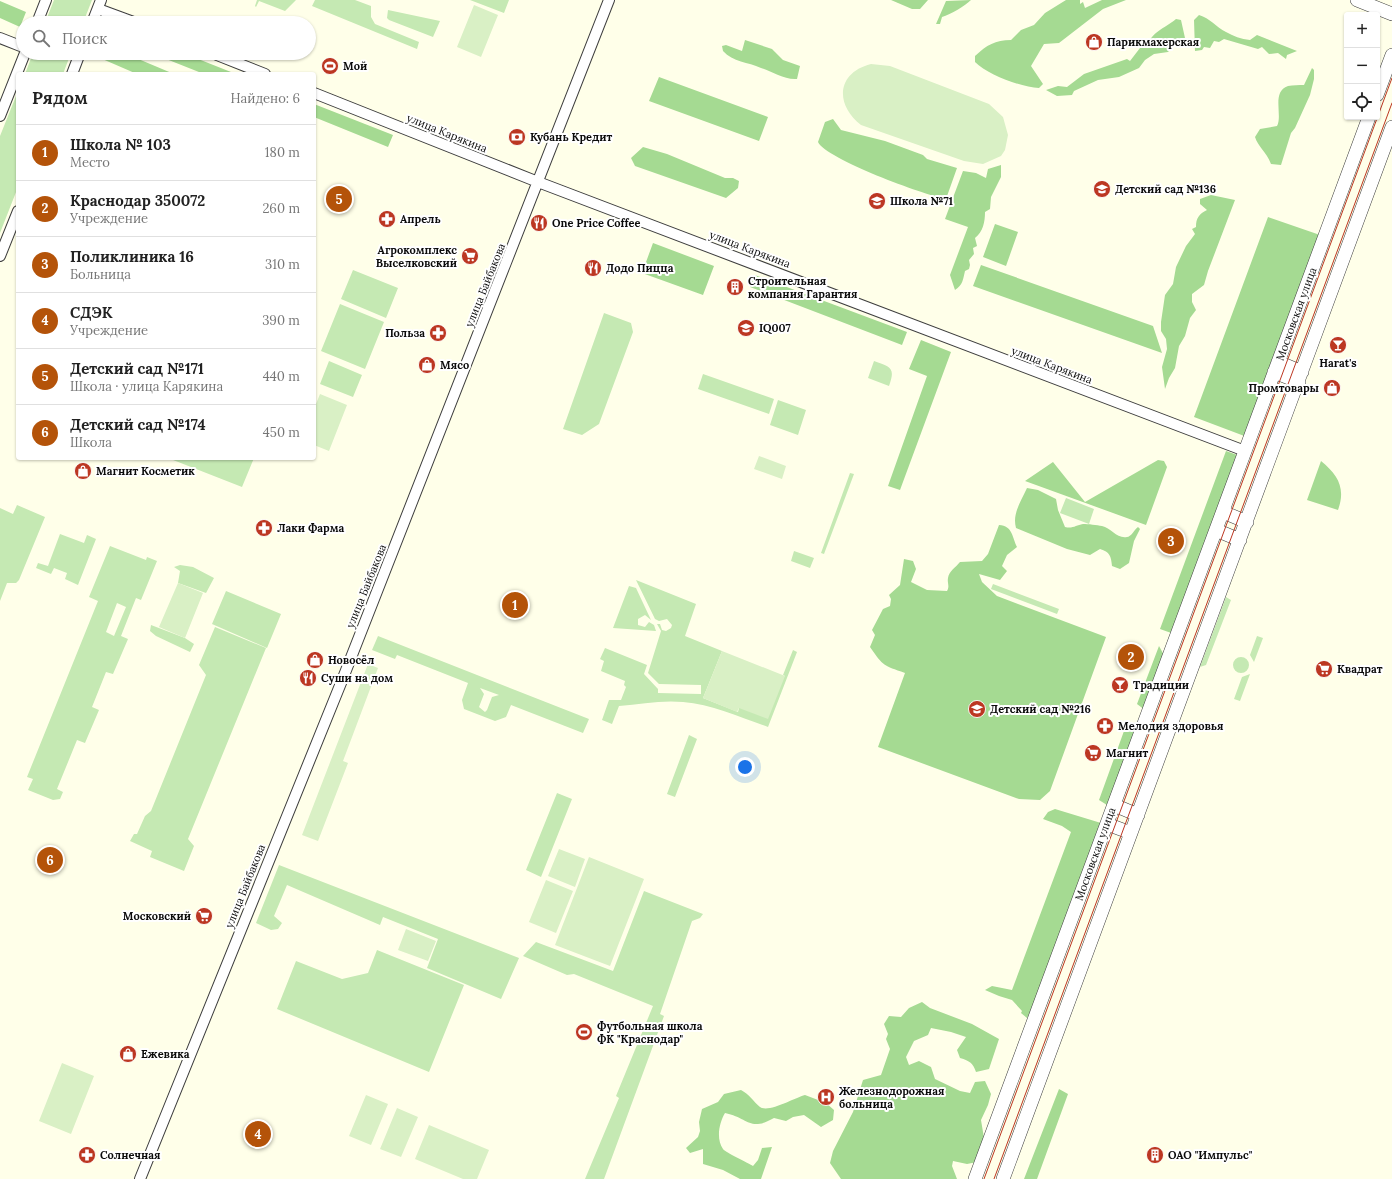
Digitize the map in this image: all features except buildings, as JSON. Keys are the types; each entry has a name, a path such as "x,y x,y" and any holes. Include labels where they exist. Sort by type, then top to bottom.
{"street":[{"path":"40,16 46,0"},
{"name":"улица Байбакова","path":"140,1179 343,678 609,0"},
{"path":"1357,0 1392,14"},
{"path":"95,16 99,4 122,16"},
{"path":"0,38 16,44"},
{"path":"1380,88 1392,55"},
{"path":"17,72 22,60"},
{"path":"73,72 77,60"},
{"path":"230,60 260,72"},
{"path":"0,116 16,76"},
{"name":"улица Карякина","path":"316,94 538,182 1245,451"},
{"name":"Московская улица","path":"975,1179 1368,120"},
{"path":"1003,1179 1301,377 1392,127"},
{"path":"0,256 16,216"},
{"path":"1276,367 1301,377"},
{"path":"1223,512 1247,522"},
{"path":"1216,530 1240,540"},
{"path":"1114,805 1138,815"},
{"path":"1107,824 1131,833"}],"green space":[{"path":"54,0 92,0 86,16 48,16"},
{"path":"257,0 296,0 285,11 259,1 256,7"},
{"path":"315,0 355,0 371,6 371,17 375,24 419,42 417,49 312,6"},
{"path":"470,0 509,0 504,13"},
{"path":"891,0 928,0 920,9 912,9"},
{"path":"971,0 958,10 942,17 940,24 936,24 946,1"},
{"path":"1066,0 1080,0 1080,4 1083,2 1085,8 1102,0 1126,0 1103,9 1059,43 1044,44 1031,66 1043,84 1039,88 1005,80 981,67 975,62 975,56 987,46 1000,41 1011,40 1021,30 1034,25 1045,13"},
{"path":"0,1 26,12 24,16 16,16 16,25 0,18"},
{"path":"474,5 498,15 481,57 457,47"},
{"path":"388,10 440,21 433,37 389,20 387,18"},
{"path":"1199,15 1231,35 1250,40 1257,35 1297,51 1287,55 1286,59 1278,53 1269,54 1262,47 1258,49 1224,39 1219,42 1214,41 1210,48 1204,47 1202,50 1195,51 1194,20"},
{"path":"1176,19 1181,20 1185,38 1183,41 1168,52 1154,54 1145,60 1139,68 1119,77 1098,80 1074,91 1072,95 1057,96 1046,90 1058,86 1067,87 1084,74 1127,59 1130,61 1140,48 1148,46 1149,41 1155,34"},
{"path":"745,40 772,49 783,60 800,66 797,79 783,77 736,60 723,51 722,46 726,45 742,51"},
{"path":"30,60 68,60 64,72 26,72"},
{"path":"105,60 141,60 169,72 132,72"},
{"path":"169,60 201,60 231,72 199,72"},
{"path":"871,64 890,66 989,104 1003,117 1008,135 1005,150 1001,156 983,164 964,161 861,125 847,108 843,90 851,75 859,68"},
{"path":"1312,68 1314,70 1314,79 1310,95 1295,128 1291,133 1281,165 1271,164 1255,137 1260,129 1277,126 1280,93 1288,86 1304,85"},
{"path":"659,77 768,117 759,141 649,101"},
{"path":"16,96 16,192 0,233 0,136"},
{"path":"316,105 393,135 388,147 316,118"},
{"path":"833,119 841,130 885,141 923,155 927,159 957,168 946,199 898,184 838,158 825,149 818,142 825,122"},
{"path":"643,147 667,154 725,178 733,178 739,181 738,188 726,198 635,166 631,158"},
{"path":"1001,165 1001,177 991,197 990,209 985,212 982,230 975,238 977,246 973,248 974,254 969,260 969,269 965,271 961,284 955,290 950,275 968,227 945,219 963,171 976,173 986,178 988,169"},
{"path":"1211,195 1235,200 1204,285 1192,294 1192,302 1196,310 1190,318 1185,336 1179,346 1175,368 1165,389 1162,367 1167,349 1166,339 1161,331 1161,322 1165,295 1173,284 1176,267 1186,246 1195,234 1192,229 1196,227 1198,217 1207,210 1200,204 1200,199"},
{"path":"1268,217 1320,235 1247,437 1194,417"},
{"path":"995,224 1018,232 1006,266 983,257"},
{"path":"653,243 714,266 703,295 642,273"},
{"path":"981,265 1153,326 1162,353 973,286"},
{"path":"353,270 398,288 386,318 341,299"},
{"path":"755,275 907,332 902,345 750,287"},
{"path":"340,304 384,322 365,369 321,351"},
{"path":"604,313 631,323 633,332 599,424 582,435 563,429"},
{"path":"921,340 951,352 900,490 888,486 927,376 909,369"},
{"path":"329,361 362,375 353,397 320,384"},
{"path":"874,361 888,367 892,371 889,386 868,378"},
{"path":"703,374 774,399 769,414 698,389"},
{"path":"320,394 347,405 329,451 316,446 316,404"},
{"path":"778,400 806,410 798,435 770,425"},
{"path":"1226,451 1240,456 1174,634 1160,629"},
{"path":"759,456 786,466 782,479 754,469"},
{"path":"173,460 253,460 242,487"},
{"path":"1158,460 1164,461 1167,467 1146,525 1025,481 1053,462 1085,502"},
{"path":"1321,461 1332,471 1339,482 1341,495 1338,510 1307,500"},
{"path":"850,473 854,474 824,554 821,553"},
{"path":"1027,488 1038,490 1056,499 1058,510 1065,527 1083,524 1100,526 1105,527 1117,535 1127,537 1130,536 1138,527 1140,529 1134,541 1129,563 1120,569 1112,566 1109,555 1103,550 1100,549 1090,555 1067,549 1016,528 1016,513"},
{"path":"1066,498 1094,509 1089,524 1060,513"},
{"path":"17,505 45,517 19,580 16,583 7,583 0,601 0,508 13,514"},
{"name":"Детский сад №216","path":"999,525 1007,527 1010,530 1017,547 1007,555 1002,566 1007,571 1000,580 979,574 982,582 997,596 1106,637 1050,791 1040,800 1019,799 878,747 905,673 888,667 881,662 870,647 875,635 872,630 883,609 890,606 891,599 889,595 900,585 904,559 913,561 916,569 911,582 927,590 947,591 951,571 960,562 982,561 988,554"},
{"path":"60,534 84,543 87,535 96,539 78,585 65,579 67,573 54,568 51,574 36,568 38,563 48,566"},
{"path":"110,546 146,560 147,557 157,561 141,600 136,598 121,636 128,639 113,674 106,672 92,707 99,710 85,743 77,740 57,789 63,792 60,799 53,800 28,790 33,779 27,777 98,601 89,597","holes":["117,603 126,607 114,636 106,632"]},
{"path":"794,551 814,558 810,568 791,561"},
{"path":"180,565 193,567 214,578 206,593 178,583 180,571 174,567"},
{"path":"636,580 696,604 685,636 722,651 703,698 738,712 739,708 785,676 783,675 793,650 797,652 768,727 705,705 675,702 619,706 612,724 602,720 609,700 621,700 626,687 624,685 625,681 601,671 604,661 600,659 605,648 647,665 644,674 658,689 658,693 701,694 701,685 659,684 648,673 661,631 657,624 660,624 662,630 666,631 671,628 672,625 667,619 659,621 655,619"},
{"path":"178,583 203,593 185,638 159,627"},
{"path":"993,584 1059,609 1057,614 991,589"},
{"path":"629,586 636,588 651,620 645,615 638,619 638,625 645,627 649,622 654,625 656,631 613,628"},
{"path":"226,591 281,614 267,648 212,624"},
{"path":"1226,597 1231,600 1206,665 1200,667"},
{"path":"151,625 185,638 194,644 190,652 156,636 150,631"},
{"path":"215,627 266,648 188,839 194,846 184,871 150,857 152,851 130,841 134,834 137,834 145,816 151,811 206,675 199,665"},
{"path":"378,636 589,719 583,733 511,705 506,717 495,721 464,709 462,700 468,683 397,655 395,659 372,650","holes":["480,688 499,695 492,697 485,712 479,707 484,694"]},
{"path":"1257,636 1263,638 1254,662 1250,655"},
{"path":"1159,646 1165,657 1145,710 1137,704"},
{"path":"722,651 785,676 768,719 739,708 737,712 703,698"},
{"path":"1241,657 1247,659 1249,665 1247,671 1241,673 1235,671 1233,665 1235,659"},
{"path":"368,664 378,668 343,761 348,763 318,841 302,835"},
{"path":"1250,674 1240,701 1234,699 1242,677"},
{"path":"1130,724 1140,724 1107,805 1099,800 1124,731"},
{"path":"689,735 697,739 675,797 667,794"},
{"path":"557,793 572,799 541,877 526,870"},
{"path":"1055,809 1101,823 1034,1004 1027,1018 1021,1013 1022,1011 1012,1000 985,990 992,986 1012,990 1071,832 1062,826 1043,819 1048,812"},
{"path":"559,849 585,859 575,887 548,876"},
{"path":"589,857 644,879 610,966 555,945"},
{"path":"279,865 519,958 501,999 427,968 438,939 383,917 380,925 287,885 274,916 282,923 278,929 271,930 256,923"},
{"path":"546,880 573,891 556,933 529,922"},
{"path":"644,891 703,914 700,918 692,921 660,1014 664,1016 604,1179 585,1179 619,1098 616,1096 653,1006 574,974 567,975 523,956 536,942 613,971"},
{"path":"406,929 436,941 428,961 398,950"},
{"path":"377,950 464,985 429,1072 277,1009 296,961 342,979 368,973"},
{"path":"922,1002 930,1008 972,1024 999,1039 989,1069 976,1072 971,1063 960,1058 957,1050 966,1037 951,1032 931,1028 928,1035 914,1041 906,1057 909,1065 919,1061 931,1067 935,1079 960,1091 970,1093 975,1082 985,1081 991,1094 981,1120 984,1138 977,1162 967,1164 953,1161 952,1166 957,1179 841,1179 830,1163 833,1151 853,1112 863,1080 881,1075 890,1049 886,1039 888,1034 884,1024 889,1016 901,1017 909,1008"},
{"path":"62,1063 94,1076 71,1134 39,1121"},
{"path":"1059,1089 1068,1094 1037,1179 1024,1179"},
{"path":"741,1090 760,1107 764,1108 775,1107 805,1095 826,1103 834,1110 833,1120 821,1127 804,1115 793,1117 786,1121 774,1118 766,1122 754,1124 725,1113 721,1121 719,1131 723,1149 753,1166 758,1160 762,1148 772,1147 761,1179 740,1179 723,1170 703,1164 703,1149 690,1153 686,1148 698,1137 702,1109 718,1102 724,1094"},
{"path":"366,1095 388,1104 371,1145 349,1136"},
{"path":"397,1108 418,1117 401,1157 380,1149"},
{"path":"429,1125 489,1150 477,1179 463,1179 415,1159"}],"tram line":[{"path":"984,1179 1392,78"},
{"path":"994,1179 1392,103"}],"place":[{"name":"Парикмахерская","path":"1094,42"},
{"name":"Мой","path":"330,66"},
{"name":"Кубань Кредит","path":"517,137"},
{"name":"Детский сад №136","path":"1102,189"},
{"name":"Детский сад №171","path":"339,199"},
{"name":"Школа №71","path":"877,201"},
{"name":"Апрель","path":"387,219"},
{"name":"One Price Coffee","path":"539,223"},
{"name":"Агрокомплекс Выселковский","path":"470,256"},
{"name":"Додо Пицца","path":"593,268"},
{"name":"Строительная компания Гарантия","path":"735,287"},
{"name":"IQ007","path":"746,328"},
{"name":"Польза","path":"438,333"},
{"name":"Harat's","path":"1338,345"},
{"name":"Мясо","path":"427,365"},
{"name":"Промтовары","path":"1332,388"},
{"name":"Магнит Косметик","path":"83,471"},
{"name":"Лаки Фарма","path":"264,528"},
{"name":"Поликлиника 16","path":"1171,541"},
{"name":"Школа № 103","path":"515,605"},
{"name":"Краснодар 350072","path":"1131,657"},
{"name":"Новосёл","path":"315,660"},
{"name":"Квадрат","path":"1324,669"},
{"name":"Суши на дом","path":"308,678"},
{"name":"Традиции","path":"1120,685"},
{"name":"Детский сад №216","path":"977,709"},
{"name":"Мелодия здоровья","path":"1105,726"},
{"name":"Магнит","path":"1093,753"},
{"name":"Детский сад №174","path":"50,860"},
{"name":"Московский","path":"204,916"},
{"name":"Футбольная школа ФК \"Краснодар\"","path":"584,1032"},
{"name":"Ежевика","path":"128,1054"},
{"name":"Железнодорожная больница","path":"826,1097"},
{"name":"СДЭК","path":"258,1134"},
{"name":"Солнечная","path":"87,1155"},
{"name":"ОАО \"Импульс\"","path":"1155,1155"}]}
